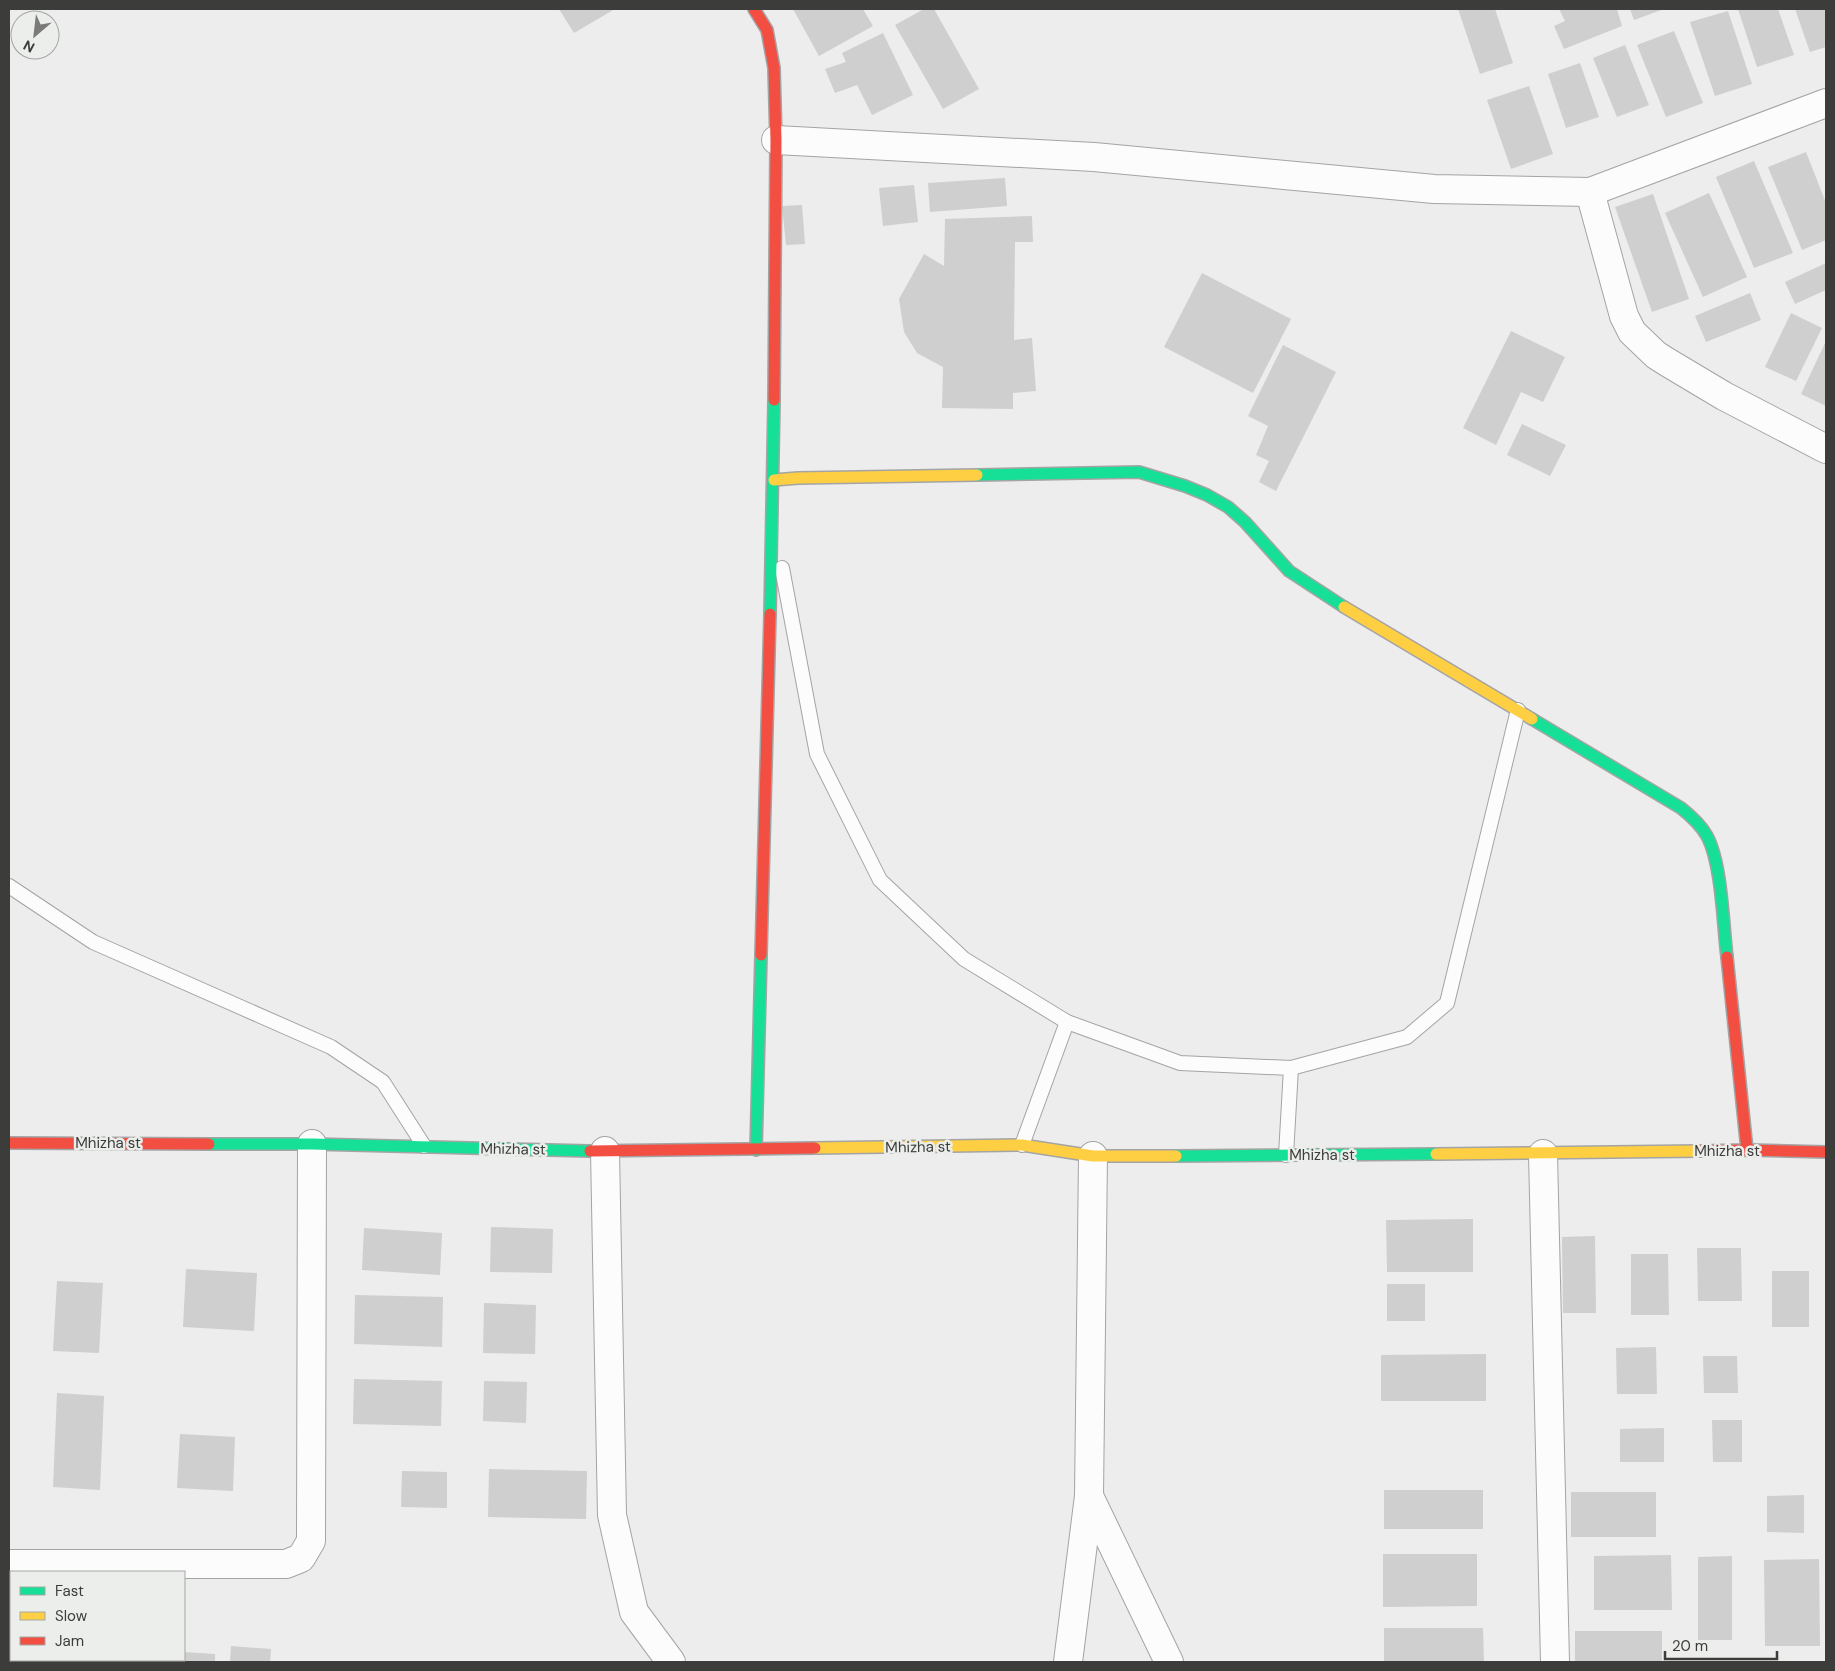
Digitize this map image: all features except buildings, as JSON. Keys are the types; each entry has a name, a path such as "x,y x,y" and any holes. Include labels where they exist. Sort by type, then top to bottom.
{"street":[{"path":"754,9 766,30 774,68 776,140 774,480 756,1150"},
{"path":"776,140 1094,157 1434,189 1590,192 1826,103"},
{"path":"1590,192 1624,316 1632,332 1656,355 1675,367 1724,396 1826,448"},
{"path":"774,480 1139,472 1187,487 1209,496 1226,506 1242,519 1289,571 1301,580 1681,808 1696,820 1705,832 1713,854 1720,893 1747,1150"},
{"name":"Mhizha st","path":"9,1143 312,1144 605,1151 1022,1145 1092,1156 1544,1154 1747,1150 1826,1152"},
{"path":"9,1564 286,1564 301,1558 311,1541 312,1144"},
{"path":"605,1151 612,1515 634,1612 671,1662"},
{"path":"1544,1154 1555,1662"},
{"path":"1068,1662 1089,1496 1092,1156"},
{"path":"1089,1496 1169,1662"}],"lane":[{"path":"773,520 817,754 880,880 964,959 1066,1022 1180,1063 1292,1068 1407,1037 1447,1002 1518,710"},
{"path":"9,886 93,942 331,1047 383,1082 424,1146"},
{"path":"1022,1145 1066,1022"},
{"path":"1286,1155 1292,1068"}],"traffic: fast":[{"path":"770,614 774,400"},
{"path":"977,475 1139,472 1185,486 1207,495 1228,507 1245,522 1289,571 1344,607"},
{"path":"1532,719 1681,808 1702,828 1712,848 1716,862 1727,957"},
{"path":"756,1150 761,955"},
{"path":"209,1144 312,1144 590,1151"},
{"path":"1176,1156 1436,1154"}],"traffic: slow":[{"path":"774,480 977,475"},
{"path":"1344,607 1532,719"},
{"path":"815,1148 1022,1145 1093,1156 1176,1156"},
{"path":"1436,1154 1701,1151"}],"traffic: jam":[{"path":"754,9 767,30 774,68 776,140 774,400"},
{"path":"761,955 770,614"},
{"path":"1727,957 1747,1150"},
{"path":"9,1143 209,1144"},
{"path":"590,1151 815,1148"},
{"path":"1701,1151 1826,1152"}]}
